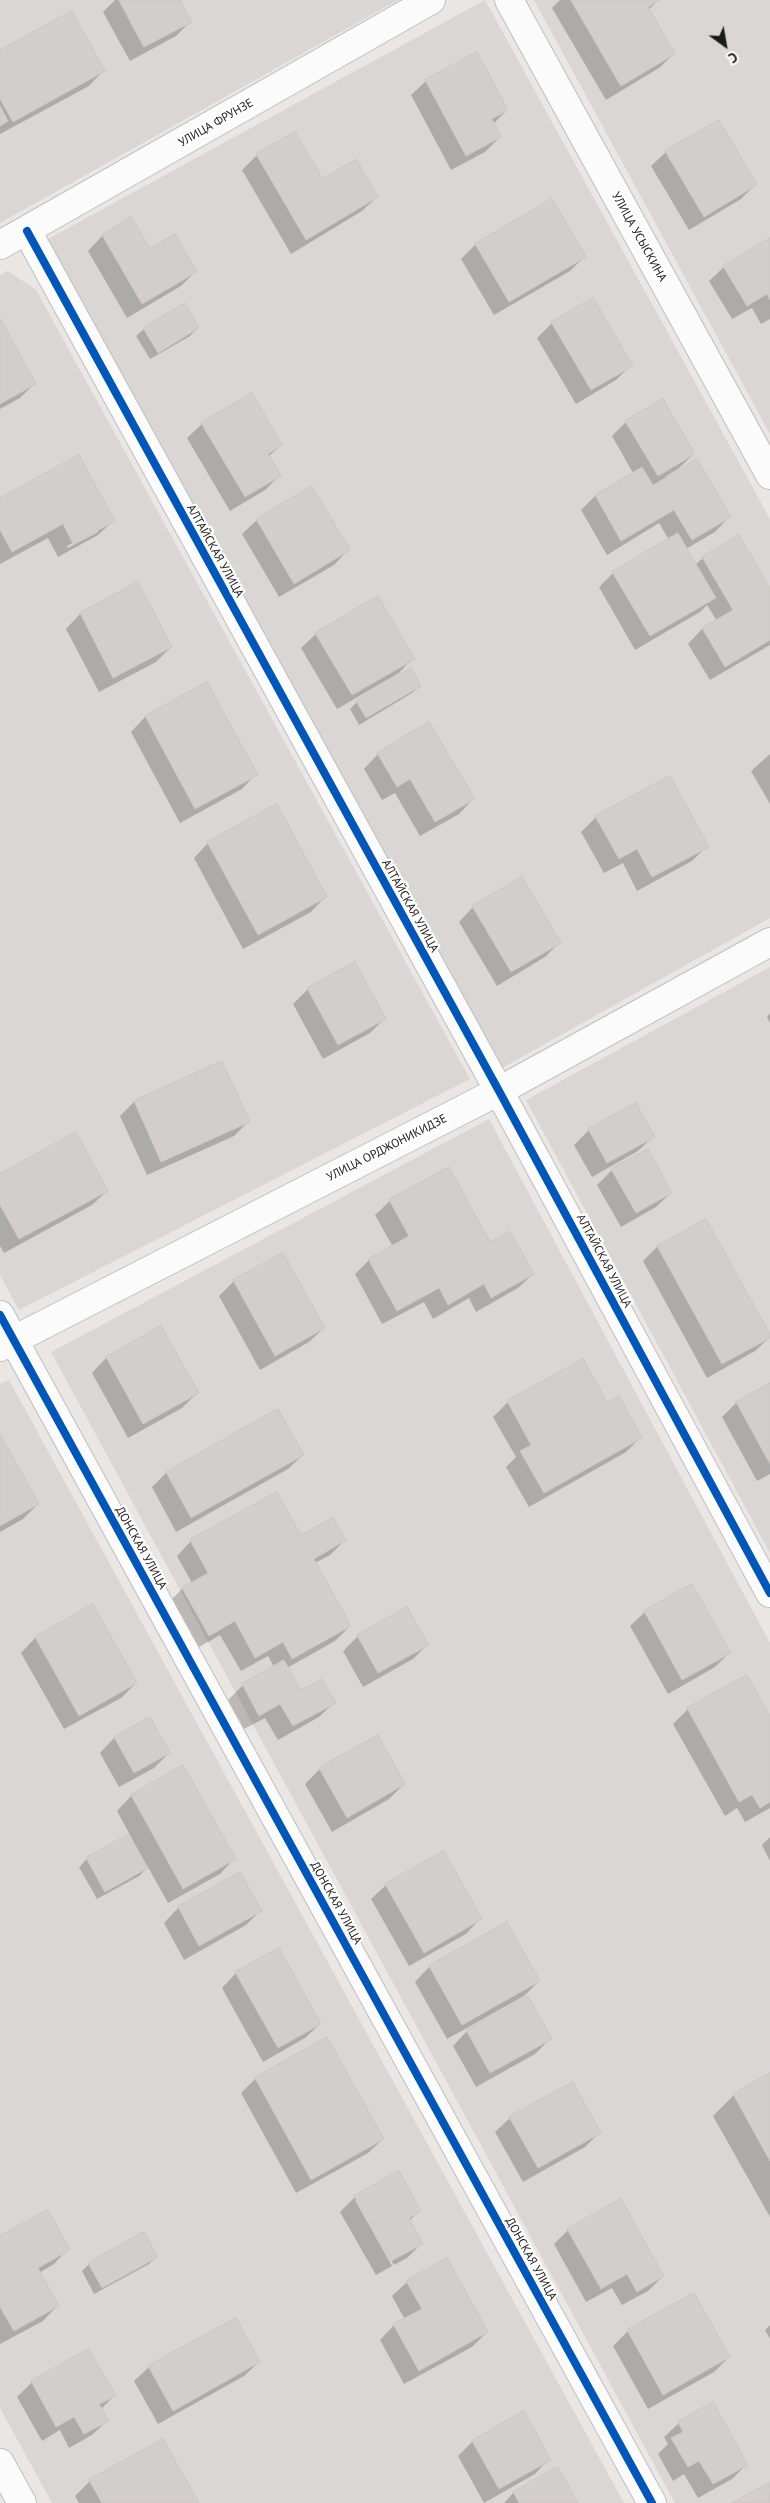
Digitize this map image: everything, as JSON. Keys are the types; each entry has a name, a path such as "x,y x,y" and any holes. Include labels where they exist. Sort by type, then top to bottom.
{"street":[{"name":"УЛИЦА ФРУНЗЕ","path":"0,245 431,0"},
{"name":"УЛИЦА УСЫСКИНА","path":"509,0 770,475"},
{"name":"АЛТАЙСКАЯ УЛИЦА","path":"27,231 499,1091 770,1593"},
{"name":"УЛИЦА ОРДЖОНИКИДЗЕ","path":"7,1343 499,1091 770,942"},
{"name":"ДОНСКАЯ УЛИЦА","path":"0,1315 7,1343 652,2503"},
{"path":"0,2463 22,2503"}],"shaded area":[{"path":"0,0 398,0 0,223"},
{"path":"485,0 770,519 770,918 502,1068 48,239"},
{"path":"534,0 770,0 770,434"},
{"path":"8,271 36,290 470,1079 19,1310 0,1275 0,275"},
{"path":"770,967 770,1553 526,1100"},
{"path":"489,1119 770,1643 770,2503 675,2503 51,1352"},
{"path":"9,1380 624,2503 52,2503 0,2408 0,1384"}],"building":[{"path":"119,0 180,0 192,22 144,47"},
{"path":"571,0 660,0 648,7 675,54 621,86"},
{"path":"72,11 105,71 13,122 0,99 0,50"},
{"path":"477,52 508,110 492,119 501,137 466,156 425,80"},
{"path":"0,106 8,121 0,126"},
{"path":"719,120 757,185 704,217 665,151"},
{"path":"295,132 323,179 356,159 378,197 306,240 256,154"},
{"path":"552,199 586,257 509,302 475,244"},
{"path":"131,217 150,248 175,234 197,272 142,304 102,235"},
{"path":"770,238 770,300 767,294 747,306 723,266"},
{"path":"593,298 633,366 591,390 551,322"},
{"path":"185,303 199,328 158,353 143,328"},
{"path":"0,318 36,384 0,404"},
{"path":"252,393 282,445 268,454 281,476 245,497 201,423"},
{"path":"663,399 695,454 658,476 625,421"},
{"path":"79,455 115,521 73,544 63,524 12,552 0,530 0,498"},
{"path":"697,459 731,517 692,540 674,510 621,541 595,495 642,467 653,485"},
{"path":"312,486 350,550 294,584 256,519"},
{"path":"678,533 716,598 650,636 612,572"},
{"path":"739,535 770,588 770,640 725,667 702,628 733,610 702,557"},
{"path":"138,582 172,647 113,678 80,613"},
{"path":"378,596 415,659 352,695 315,633"},
{"path":"411,668 421,686 366,718 356,701"},
{"path":"207,682 258,775 195,809 145,716"},
{"path":"429,722 475,799 435,822 410,779 397,787 377,753"},
{"path":"670,776 709,847 652,877 637,849 619,859 595,816"},
{"path":"277,804 327,897 258,935 207,842"},
{"path":"522,877 561,943 511,972 472,906"},
{"path":"355,962 386,1019 338,1045 307,988"},
{"path":"222,1061 250,1122 161,1162 134,1101"},
{"path":"636,1103 655,1137 607,1163 588,1129"},
{"path":"76,1132 108,1191 19,1239 0,1205 0,1174"},
{"path":"648,1149 672,1193 636,1213 611,1169"},
{"path":"449,1167 490,1242 510,1231 534,1274 491,1298 484,1284 448,1305 439,1288 397,1311 368,1259 409,1236 389,1200"},
{"path":"706,1219 770,1334 770,1338 722,1364 657,1246"},
{"path":"283,1253 325,1328 275,1356 233,1280"},
{"path":"161,1326 199,1393 143,1424 106,1357"},
{"path":"583,1359 607,1402 619,1396 642,1438 544,1493 520,1451 531,1445 507,1401"},
{"path":"770,1383 770,1464 736,1402"},
{"path":"278,1409 304,1455 191,1518 166,1472"},
{"path":"0,1434 39,1504 0,1526"},
{"path":"277,1492 301,1535 333,1517 346,1540 314,1559 351,1626 292,1659 283,1642 255,1658 235,1621 209,1636 182,1588 208,1573 190,1540"},
{"path":"692,1584 731,1653 682,1680 644,1611"},
{"path":"93,1604 137,1683 79,1716 35,1637"},
{"path":"407,1607 429,1645 378,1673 357,1635"},
{"path":"284,1660 301,1690 322,1679 336,1703 293,1726 280,1704 259,1716 242,1684"},
{"path":"747,1675 770,1716 770,1802 760,1808 752,1795 739,1802 687,1708"},
{"path":"150,1717 170,1753 134,1773 114,1737"},
{"path":"378,1735 405,1784 347,1818 319,1768"},
{"path":"183,1765 236,1859 183,1889 131,1795"},
{"path":"129,1834 148,1868 105,1892 86,1858"},
{"path":"444,1851 482,1919 424,1953 385,1884"},
{"path":"240,1872 262,1911 199,1946 178,1907"},
{"path":"507,1922 540,1981 462,2025 429,1966"},
{"path":"279,1948 321,2024 278,2048 235,1972"},
{"path":"528,1996 552,2039 490,2073 466,2030"},
{"path":"327,2037 384,2139 311,2180 255,2078"},
{"path":"770,2073 770,2161 733,2094"},
{"path":"573,2082 601,2133 538,2168 509,2117"},
{"path":"399,2171 421,2211 409,2218 423,2244 391,2261 354,2196"},
{"path":"621,2199 664,2276 637,2292 627,2274 601,2289 567,2229"},
{"path":"48,2210 70,2250 38,2268 59,2306 14,2331 0,2307 0,2236"},
{"path":"144,2232 158,2257 102,2288 88,2263"},
{"path":"447,2258 488,2332 419,2371 393,2324 422,2309 406,2281"},
{"path":"694,2293 730,2357 663,2395 627,2330"},
{"path":"236,2318 260,2362 173,2411 148,2366"},
{"path":"89,2349 116,2396 99,2404 109,2421 84,2434 74,2417 56,2427 31,2381"},
{"path":"713,2402 748,2465 713,2484 699,2461 688,2467 671,2438 683,2432 678,2422"},
{"path":"524,2411 551,2460 499,2489 472,2441"},
{"path":"163,2439 199,2503 102,2503 89,2480"},
{"path":"558,2467 578,2503 519,2503 513,2492"},
{"path":"769,2483 770,2503 732,2503"}],"cycle path":[{"path":"27,231 499,1091 770,1593"},
{"path":"0,1315 652,2503"}]}
